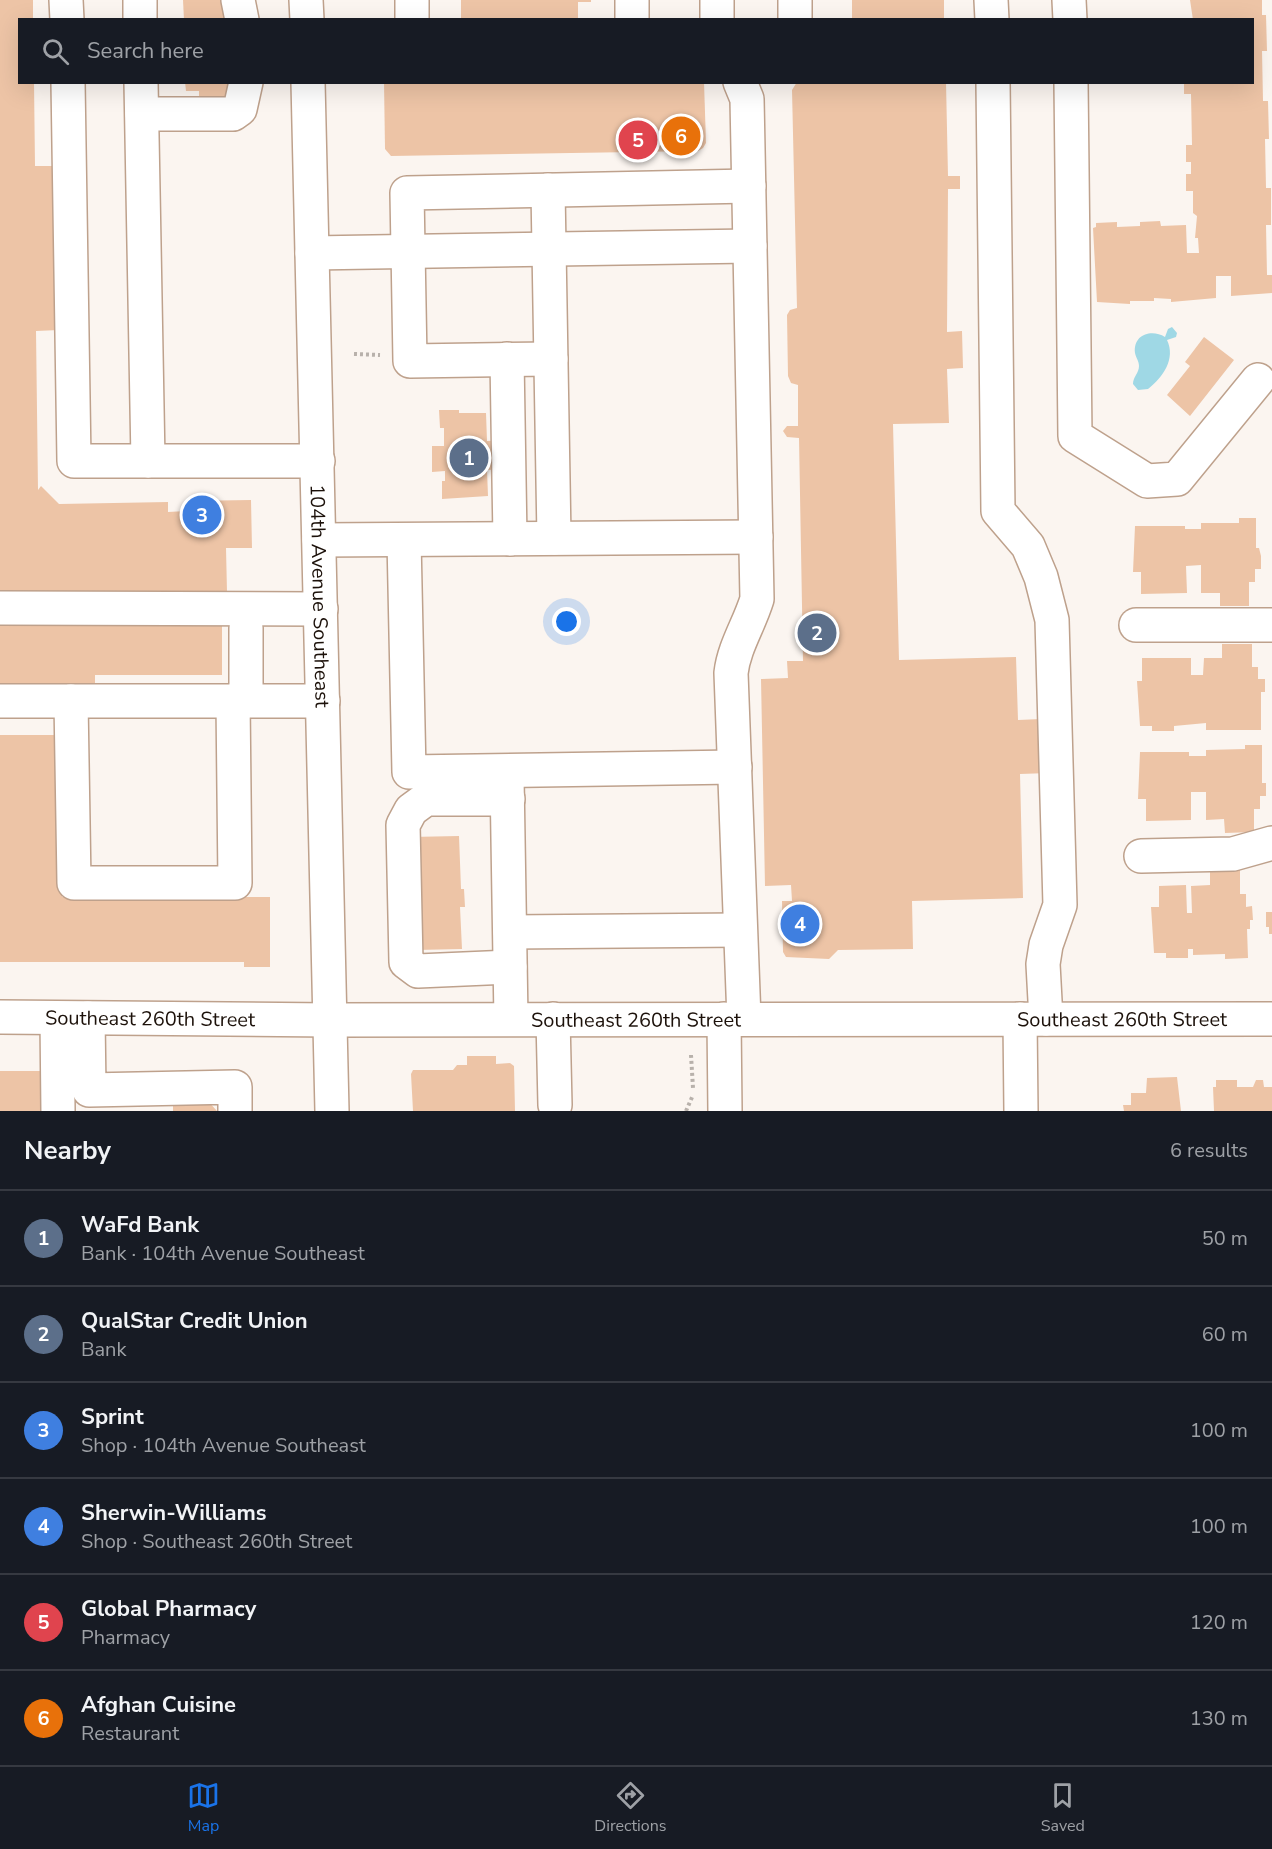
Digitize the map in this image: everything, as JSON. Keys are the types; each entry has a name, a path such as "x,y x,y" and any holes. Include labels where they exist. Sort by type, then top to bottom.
{"street":[{"path":"66,0 67,18"},
{"path":"140,0 140,18"},
{"path":"238,0 242,18"},
{"path":"306,0 307,18"},
{"path":"412,0 412,18"},
{"path":"632,0 632,18"},
{"path":"717,0 717,18"},
{"path":"795,0 795,18"},
{"path":"992,0 992,18"},
{"path":"1070,0 1070,18"},
{"path":"68,84 74,461 318,461"},
{"path":"141,84 148,461"},
{"path":"142,114 233,114 240,109 246,84"},
{"name":"104th Avenue Southeast","path":"308,84 332,1111"},
{"path":"993,84 998,511 1028,546 1041,577 1052,620 1060,904 1046,945 1033,1019 1021,1111"},
{"path":"1071,84 1075,436 1147,481 1177,479 1258,380"},
{"path":"725,1111 741,930 731,673 733,655 749,623 757,599 748,88"},
{"path":"551,358 410,361 407,193 748,186"},
{"path":"548,190 554,538"},
{"path":"312,253 750,246"},
{"path":"507,359 510,539"},
{"path":"319,540 756,537"},
{"path":"404,540 409,772 507,785"},
{"path":"0,608 321,609"},
{"path":"1136,625 1272,625"},
{"path":"71,700 74,883 235,883 239,701 246,628"},
{"path":"0,700 323,701"},
{"path":"510,967 418,971 410,968 406,962 403,825 411,810 426,799 507,785 735,767"},
{"path":"507,785 511,1019"},
{"path":"1141,856 1233,854 1272,843"},
{"path":"510,932 741,930"},
{"name":"Southeast 260th Street","path":"0,1017 331,1020 1272,1019"},
{"path":"58,1111 73,1018"},
{"path":"73,1018 89,1090 234,1087 234,1111"},
{"path":"553,1019 555,1105"}],"path":[{"path":"686,1111 693,1098 691,1055"}],"water":[{"path":"1172,327 1177,333 1176,337 1167,340 1170,354 1163,373 1148,389 1138,390 1133,384 1139,366 1135,353 1137,341 1144,335 1155,333 1165,337 1168,329"}],"building":[{"path":"0,0 33,0 33,18 18,18 18,84 34,84 35,166 56,166 59,330 36,331 38,490 41,486 59,504 168,502 168,512 186,511 186,501 251,500 252,548 226,548 227,592 0,596"},
{"path":"183,0 234,0 235,18 184,18"},
{"path":"461,0 591,0 591,2 578,2 578,18 461,18"},
{"path":"852,0 944,0 944,18 852,18"},
{"path":"1190,0 1262,0 1262,15 1266,15 1267,51 1262,51 1263,101 1268,101 1269,139 1265,139 1266,188 1271,188 1271,225 1266,225 1267,275 1272,275 1272,293 1231,296 1231,276 1216,276 1216,298 1171,302 1171,299 1154,298 1154,301 1130,301 1130,304 1097,302 1093,228 1096,227 1096,223 1117,222 1117,227 1140,226 1140,222 1160,221 1161,226 1186,225 1187,253 1199,253 1198,238 1195,238 1197,216 1193,213 1193,191 1186,191 1186,174 1191,174 1191,162 1186,162 1186,145 1192,145 1191,94 1184,94 1184,84 1254,84 1254,18 1193,18"},
{"path":"185,84 235,84 229,103 199,104 199,91 186,91"},
{"path":"384,84 704,84 706,143 698,151 391,156 385,149"},
{"path":"796,84 946,84 948,176 960,176 960,189 948,189 947,332 962,331 963,368 947,369 949,423 893,424 899,660 1016,657 1018,720 1041,719 1049,773 1020,774 1023,898 912,901 913,949 838,950 829,959 786,957 783,952 782,901 792,901 791,885 765,886 761,679 788,678 787,661 803,661 799,438 787,437 783,431 787,426 798,426 798,385 791,383 788,376 787,315 790,310 797,308 792,90"},
{"path":"1204,337 1234,360 1190,416 1167,395 1190,366 1185,362"},
{"path":"439,410 486,413 487,441 505,440 506,469 487,470 488,496 442,499 442,481 445,481 445,471 432,472 432,446 444,446 444,428 440,428"},
{"path":"1239,518 1256,518 1256,548 1259,548 1261,556 1261,569 1255,569 1255,582 1249,582 1249,606 1220,606 1220,593 1201,593 1201,565 1186,566 1187,593 1141,594 1141,572 1133,572 1135,526 1185,526 1185,529 1201,529 1201,523 1239,523"},
{"path":"0,624 222,624 222,675 95,675 95,688 0,688"},
{"path":"1222,644 1252,644 1252,667 1258,667 1258,679 1265,679 1265,692 1261,692 1261,730 1206,730 1206,723 1174,726 1174,731 1152,731 1152,726 1140,726 1137,681 1142,681 1142,658 1191,658 1191,675 1203,675 1204,658 1222,658"},
{"path":"0,735 62,735 62,897 270,897 270,967 244,967 244,962 0,962"},
{"path":"1245,745 1262,745 1262,783 1266,783 1266,796 1260,796 1260,809 1254,809 1254,832 1225,833 1224,819 1206,820 1206,792 1191,792 1191,820 1146,821 1146,799 1138,799 1140,752 1189,752 1189,756 1206,756 1206,750 1245,749"},
{"path":"459,836 461,889 464,889 465,907 460,907 462,949 416,950 410,837"},
{"path":"1240,870 1240,894 1246,894 1246,907 1252,906 1253,920 1250,920 1250,929 1247,929 1248,958 1225,959 1225,954 1193,955 1193,949 1188,949 1188,958 1166,958 1166,953 1154,953 1151,907 1159,907 1159,886 1186,885 1187,913 1192,913 1191,886 1210,885 1210,871"},
{"path":"1266,912 1272,912 1272,934 1269,934 1269,927 1266,927"},
{"path":"467,1056 496,1056 496,1064 510,1063 514,1066 515,1111 413,1111 411,1074 413,1070 453,1070 457,1065 467,1065"},
{"path":"0,1071 55,1071 55,1111 0,1111"},
{"path":"1177,1077 1181,1111 1124,1111 1123,1105 1131,1105 1131,1093 1146,1093 1147,1078"},
{"path":"1216,1080 1237,1080 1237,1087 1253,1087 1256,1080 1263,1080 1264,1087 1272,1087 1272,1111 1214,1111 1213,1087 1216,1087"},
{"path":"207,1100 217,1111 173,1111 173,1101"}],"place":[{"name":"Afghan Cuisine","path":"681,136"},
{"name":"Global Pharmacy","path":"638,140"},
{"name":"WaFd Bank","path":"469,458"},
{"name":"Sprint","path":"202,515"},
{"name":"QualStar Credit Union","path":"817,633"},
{"name":"Sherwin-Williams","path":"800,924"}]}
